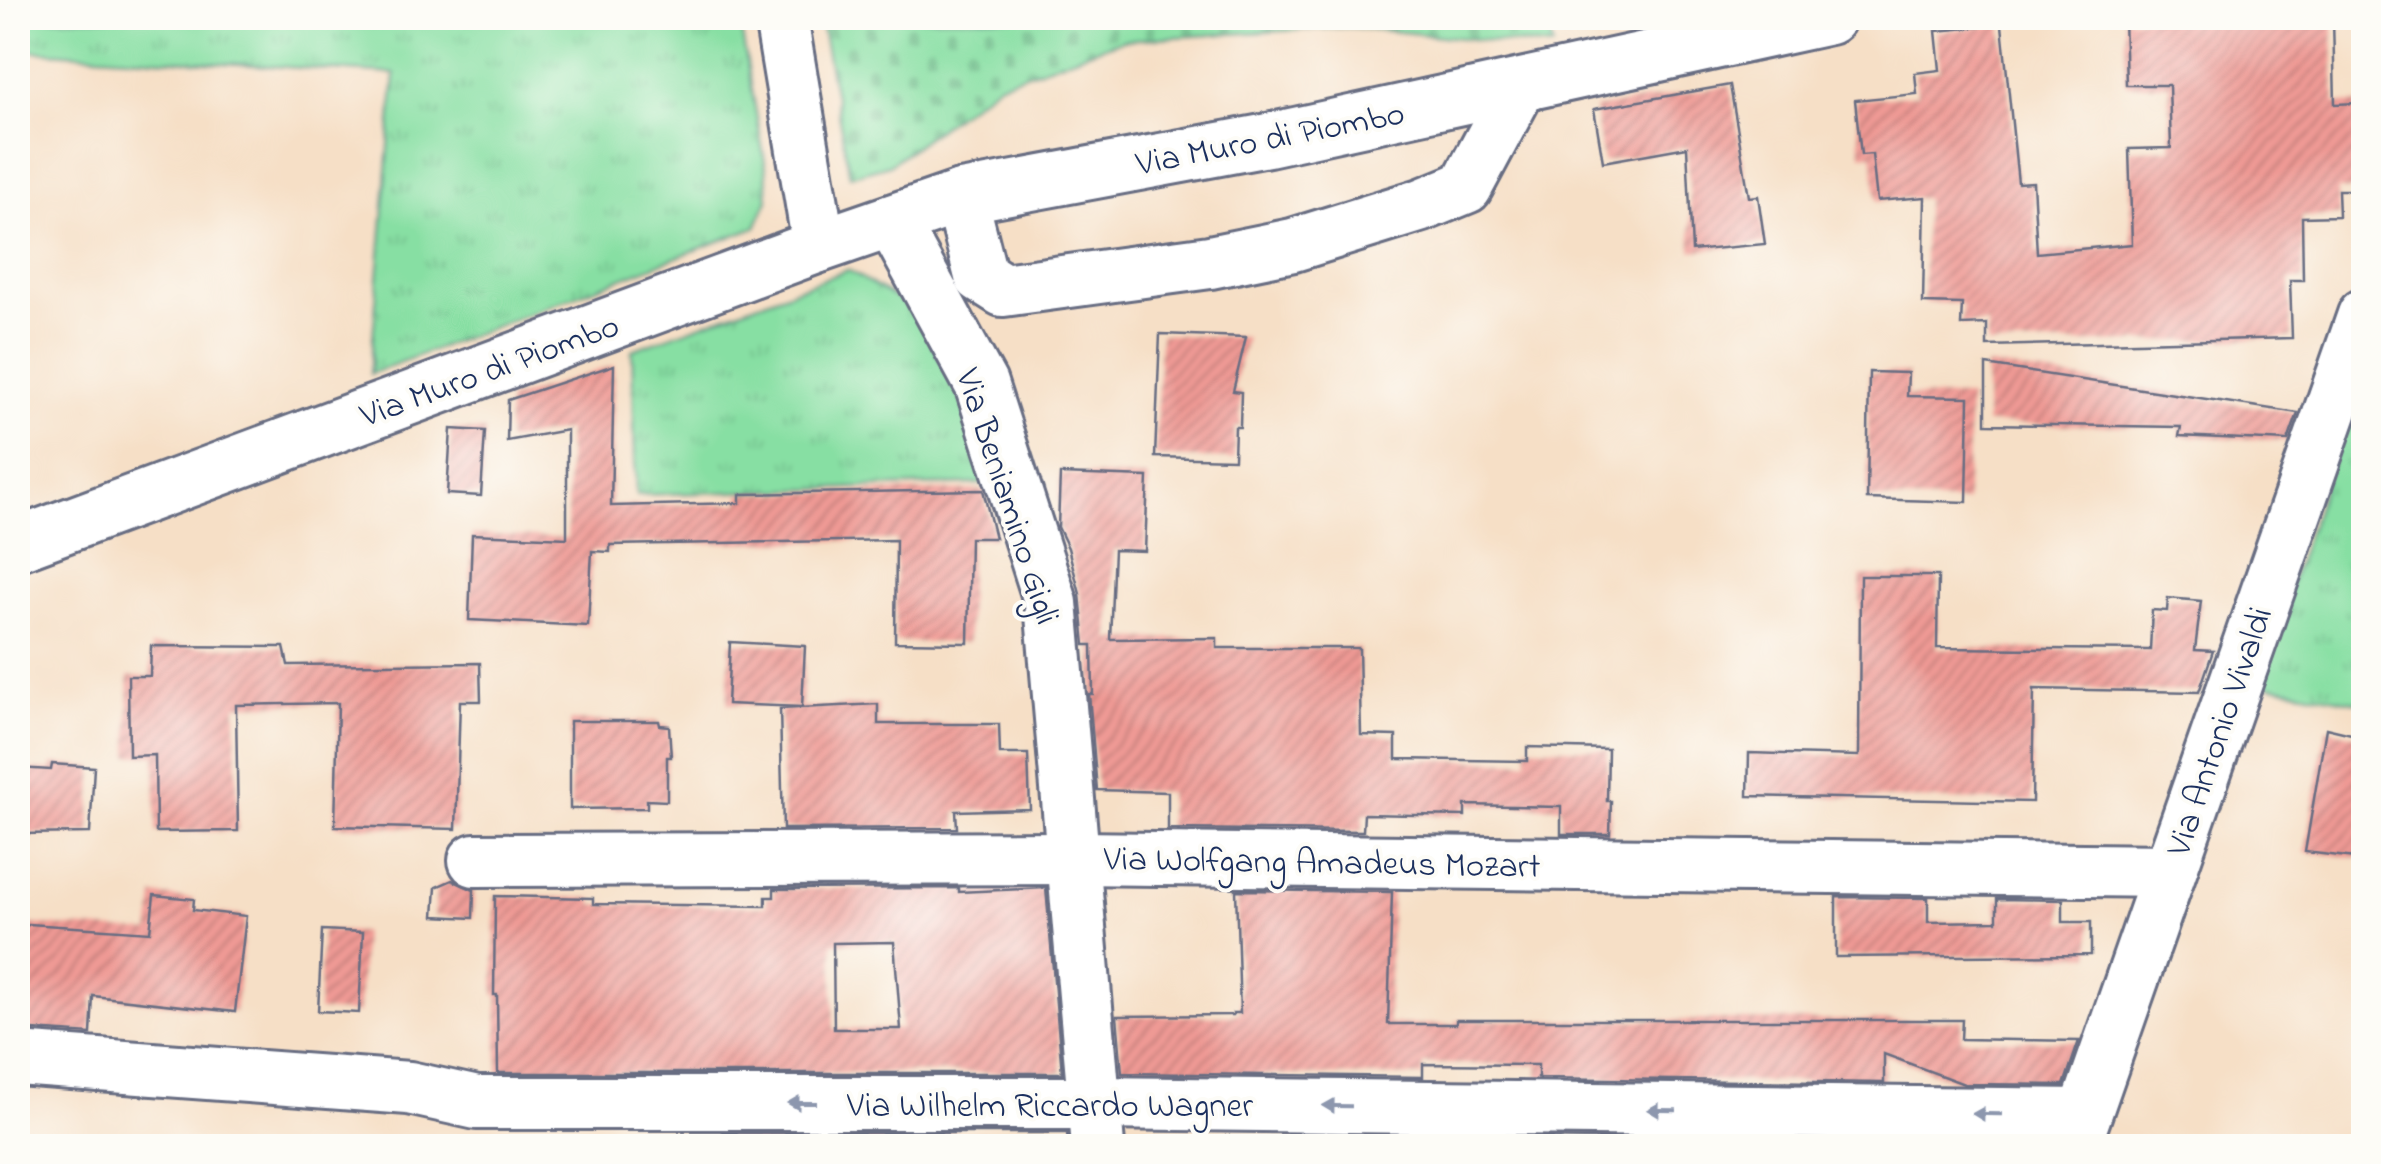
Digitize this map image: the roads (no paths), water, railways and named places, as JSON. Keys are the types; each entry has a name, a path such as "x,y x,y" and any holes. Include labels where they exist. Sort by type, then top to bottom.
{"street":[{"path":"781,18 819,246"},
{"name":"Via Muro di Piombo","path":"18,544 819,246 961,197 1268,140 1829,18"},
{"path":"961,197 981,276 1003,290 1210,262 1293,245 1422,206 1466,187 1520,86"},
{"name":"Via Beniamino Gigli","path":"892,222 981,384 1051,603 1097,1124"},
{"name":"Via Antonio Vivaldi","path":"2079,1131 2364,315"},
{"name":"Via Wolfgang Amadeus Mozart","path":"476,860 1075,858 2169,872"},
{"name":"Via Wilhelm Riccardo Wagner","path":"18,1058 408,1088 477,1103 1097,1124 2079,1131"}]}
